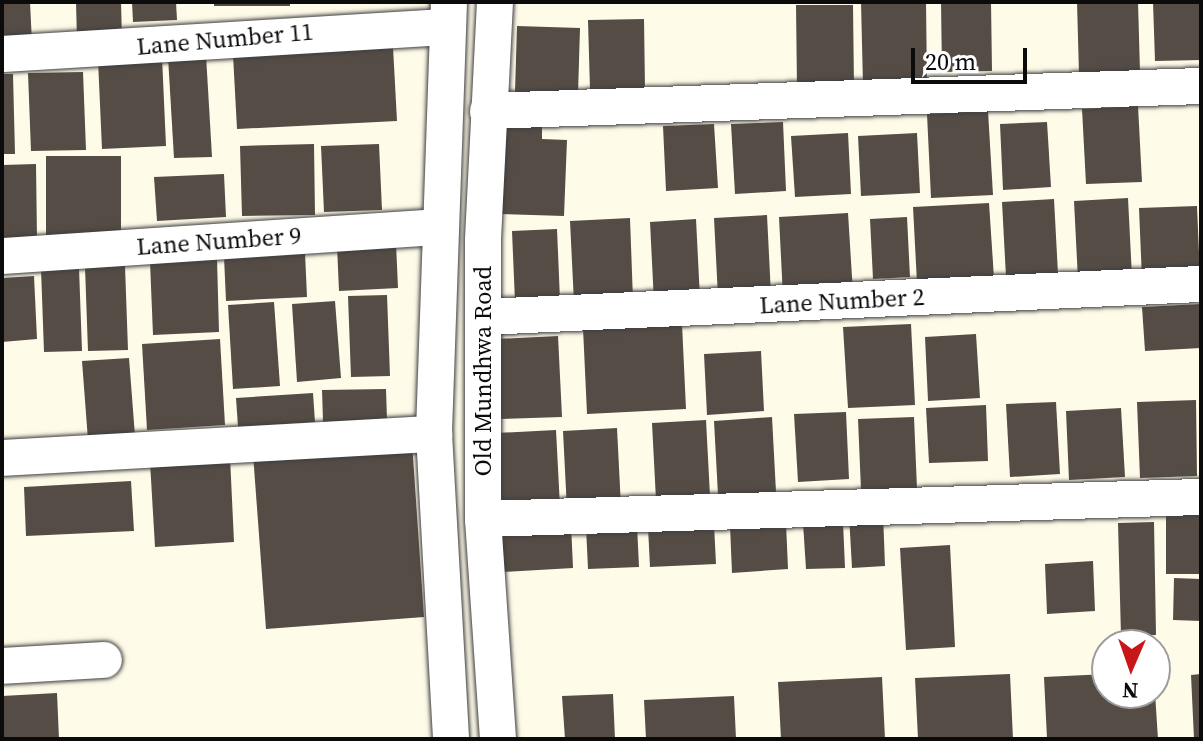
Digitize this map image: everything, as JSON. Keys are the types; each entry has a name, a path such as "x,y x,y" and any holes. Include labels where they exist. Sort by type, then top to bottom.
{"street":[{"name":"Old Mundhwa Road","path":"495,2 488,111 483,519 498,739"},
{"name":"Old Mundhwa Road","path":"448,14 437,227 434,434 451,739"},
{"name":"Lane Number 11","path":"2,54 448,14"},
{"path":"488,111 1201,86"},
{"name":"Lane Number 9","path":"2,256 437,227"},
{"name":"Lane Number 2","path":"484,317 1201,284"},
{"path":"2,458 434,434"},
{"path":"483,519 1201,497"},
{"path":"2,666 104,660"}],"building":[{"path":"2,2 30,2 32,43 2,45"},
{"path":"76,2 121,2 122,40 77,41"},
{"path":"132,2 176,2 177,20 133,22"},
{"path":"214,2 290,2 290,6 214,6"},
{"path":"861,2 926,2 927,84 863,85"},
{"path":"941,2 991,2 992,71 942,72"},
{"path":"1077,2 1138,2 1140,72 1079,74"},
{"path":"1153,2 1201,2 1201,60 1155,61"},
{"path":"796,5 853,5 854,87 797,88"},
{"path":"644,19 645,89 590,90 588,20"},
{"path":"517,26 580,28 578,94 515,92"},
{"path":"393,47 397,121 237,129 233,55"},
{"path":"206,55 212,157 174,158 168,57"},
{"path":"162,57 166,146 102,149 98,60"},
{"path":"83,72 86,150 31,151 28,73"},
{"path":"2,74 13,74 15,154 2,154"},
{"path":"1138,106 1142,182 1086,184 1082,109"},
{"path":"988,111 993,195 931,198 927,114"},
{"path":"783,122 786,191 735,194 731,124"},
{"path":"1047,122 1051,187 1003,190 1000,124"},
{"path":"502,123 542,124 542,139 567,140 564,216 499,214"},
{"path":"714,124 718,188 666,191 663,126"},
{"path":"848,133 851,194 795,197 791,136"},
{"path":"917,133 920,193 861,196 858,136"},
{"path":"314,144 315,215 242,216 240,146"},
{"path":"379,144 382,210 324,212 321,146"},
{"path":"46,156 121,156 121,238 46,238"},
{"path":"36,164 37,239 2,240 2,165"},
{"path":"224,174 226,217 157,221 154,177"},
{"path":"1128,198 1132,277 1078,280 1074,201"},
{"path":"1054,199 1058,274 1006,277 1002,202"},
{"path":"989,203 994,278 917,283 913,207"},
{"path":"1197,206 1200,276 1142,279 1139,208"},
{"path":"848,213 853,293 783,297 779,217"},
{"path":"767,215 771,295 718,297 714,218"},
{"path":"907,217 910,277 873,279 870,219"},
{"path":"630,218 633,300 574,303 570,221"},
{"path":"696,219 700,299 654,302 650,222"},
{"path":"557,229 560,300 515,302 512,231"},
{"path":"396,243 398,288 339,291 337,246"},
{"path":"305,253 307,297 226,301 224,257"},
{"path":"217,259 219,332 153,335 150,262"},
{"path":"125,266 128,350 88,351 85,267"},
{"path":"79,268 82,351 44,352 41,269"},
{"path":"34,276 37,339 2,342 2,278"},
{"path":"387,295 390,376 351,377 348,296"},
{"path":"335,301 341,378 297,382 292,304"},
{"path":"274,302 280,386 233,389 228,305"},
{"path":"1201,304 1201,348 1145,351 1142,307"},
{"path":"682,324 686,409 587,414 583,328"},
{"path":"911,324 915,405 848,408 843,327"},
{"path":"976,334 980,398 928,401 925,337"},
{"path":"558,336 562,417 499,419 496,339"},
{"path":"220,339 225,425 147,430 142,344"},
{"path":"761,351 764,411 707,415 704,354"},
{"path":"129,358 135,436 88,440 82,361"},
{"path":"386,389 387,421 323,422 322,390"},
{"path":"313,393 315,422 238,427 236,398"},
{"path":"1196,400 1197,476 1140,478 1137,402"},
{"path":"1056,402 1060,474 1010,477 1006,404"},
{"path":"986,405 988,461 929,463 926,408"},
{"path":"1121,408 1125,477 1069,480 1066,411"},
{"path":"846,412 849,479 798,482 794,414"},
{"path":"772,417 776,492 718,495 714,421"},
{"path":"914,417 917,489 861,490 858,419"},
{"path":"706,420 710,496 656,500 652,423"},
{"path":"617,428 621,507 567,510 563,431"},
{"path":"556,430 560,507 501,510 497,433"},
{"path":"412,442 424,617 266,629 253,454"},
{"path":"230,457 234,542 155,547 150,462"},
{"path":"131,481 134,531 26,536 24,487"},
{"path":"1166,510 1201,510 1201,574 1166,574"},
{"path":"883,513 885,566 852,568 849,515"},
{"path":"843,522 845,568 806,569 803,523"},
{"path":"1154,522 1156,629 1121,629 1118,523"},
{"path":"786,523 788,569 732,573 730,526"},
{"path":"571,524 573,568 503,572 501,527"},
{"path":"714,524 716,564 650,567 648,527"},
{"path":"637,525 639,567 588,569 586,527"},
{"path":"950,545 955,647 906,650 900,548"},
{"path":"1093,561 1095,611 1047,614 1045,564"},
{"path":"1174,578 1201,579 1201,621 1173,620"},
{"path":"1010,674 1013,739 918,739 915,678"},
{"path":"1201,674 1201,739 1194,739 1191,675"},
{"path":"1091,675 1091,709 1156,709 1158,739 1047,739 1044,677"},
{"path":"882,677 885,739 781,739 778,682"},
{"path":"57,693 59,739 2,739 2,696"},
{"path":"613,694 615,739 565,739 562,696"},
{"path":"734,696 736,739 646,739 644,700"}]}
